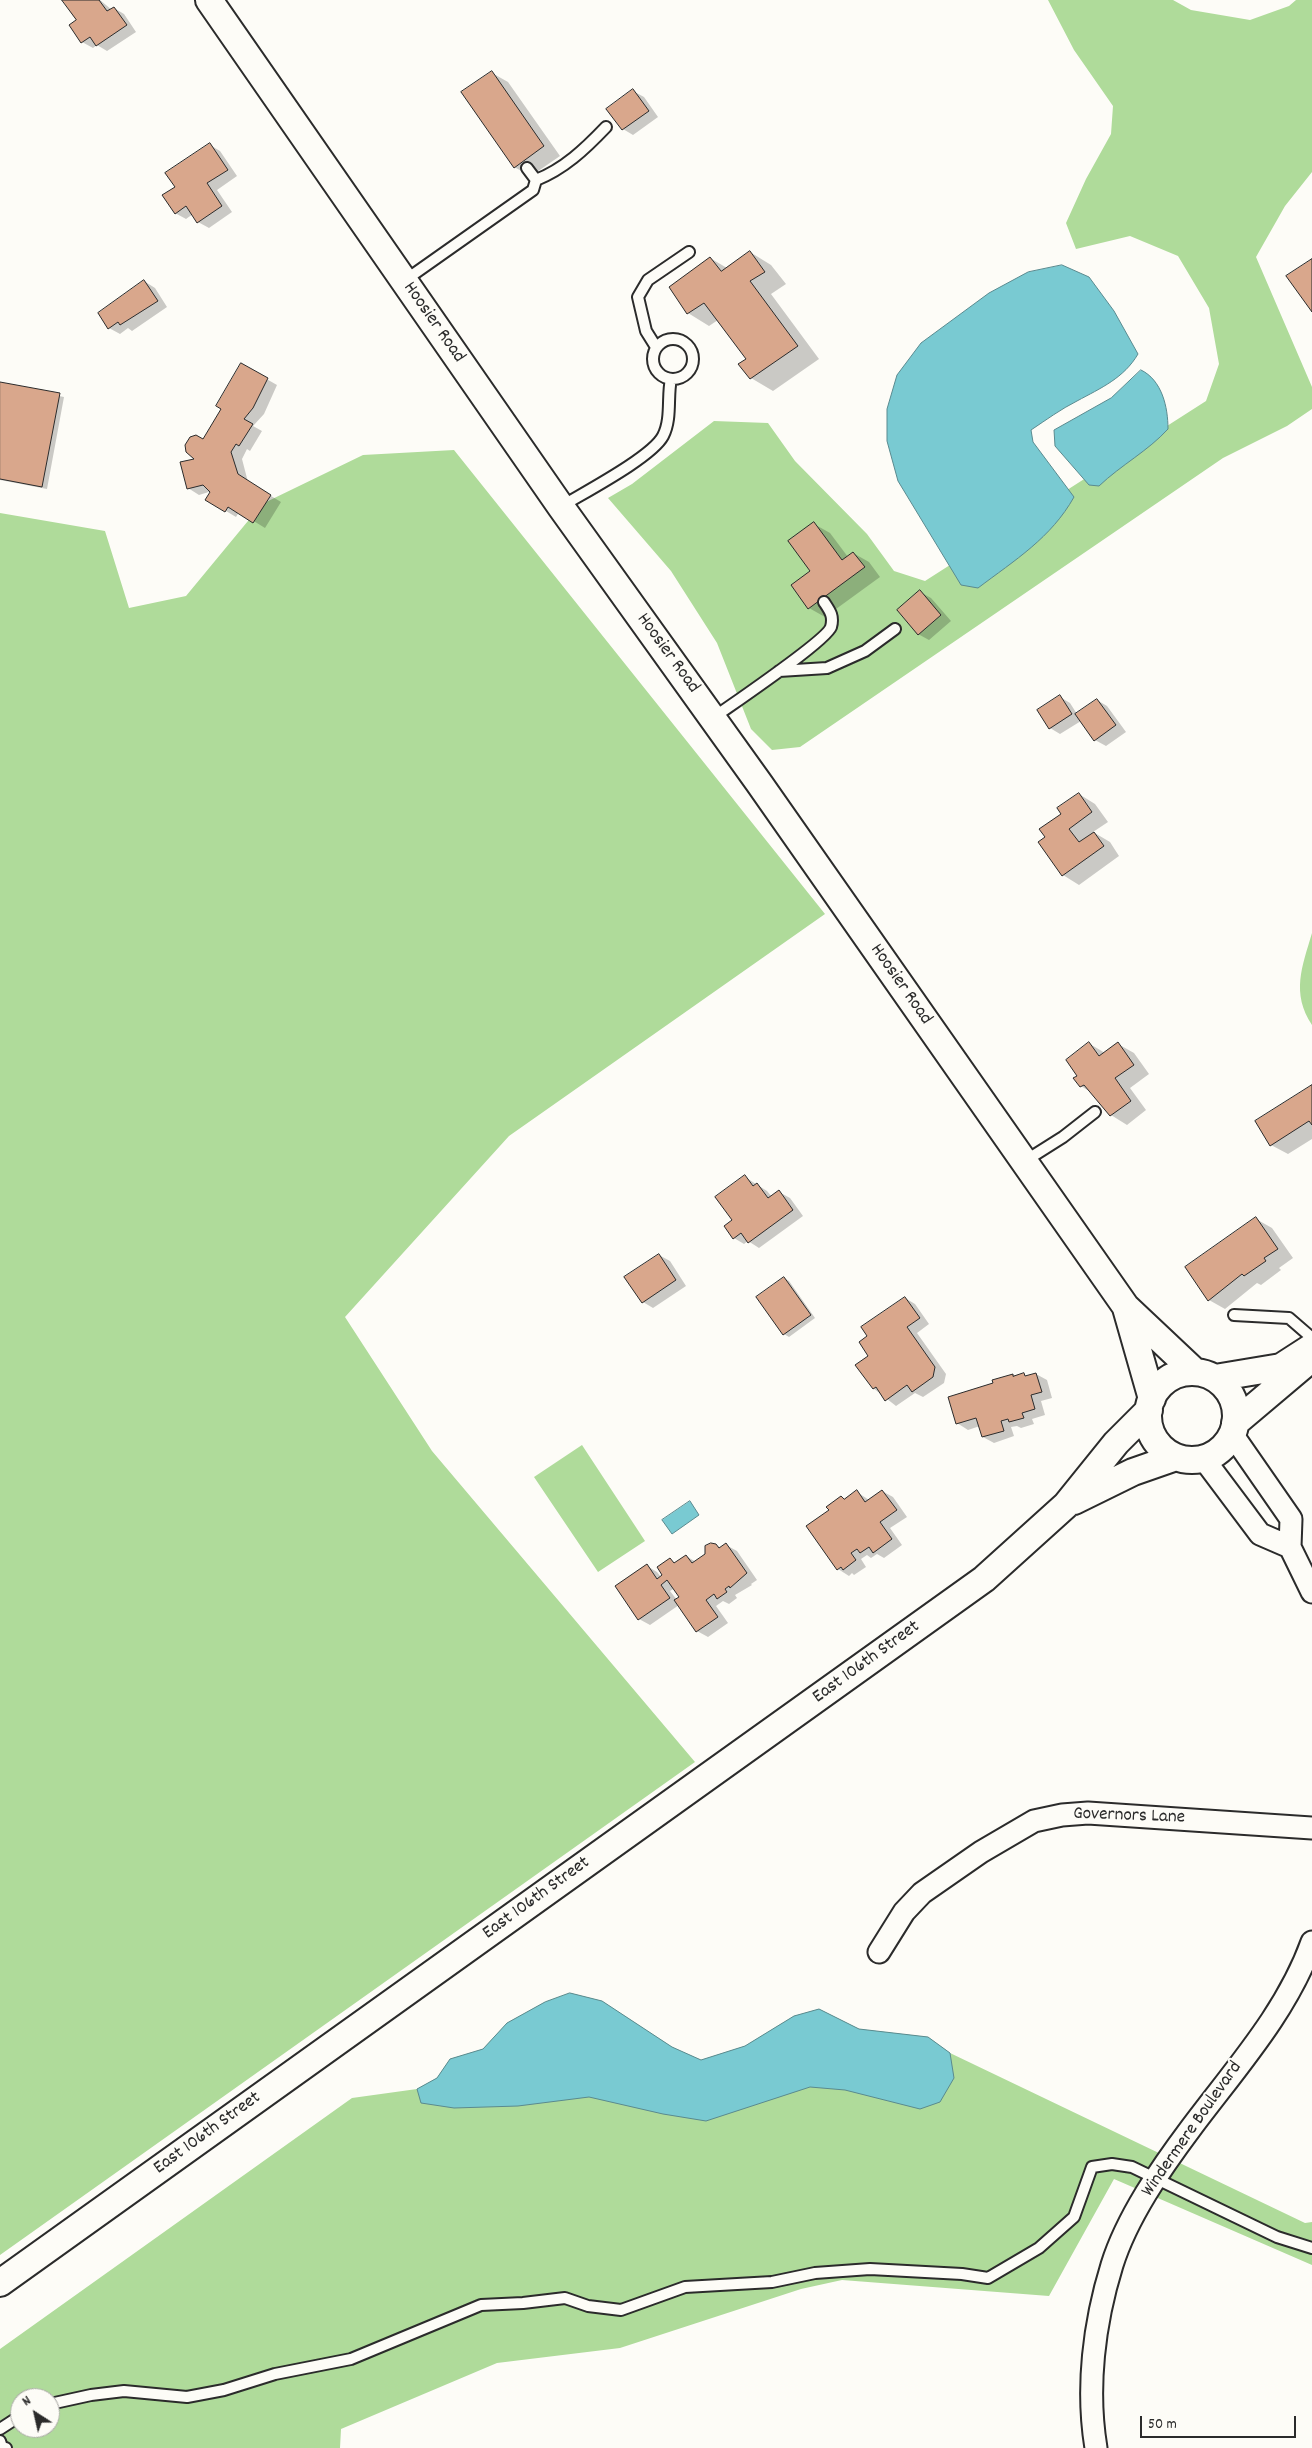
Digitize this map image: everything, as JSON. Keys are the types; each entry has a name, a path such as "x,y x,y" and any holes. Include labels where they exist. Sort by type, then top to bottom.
{"street":[{"name":"Hoosier Road","path":"209,0 561,507 713,718 1126,1307 1205,1375"},
{"name":"Hoosier Road","path":"1126,1307 1151,1404"},
{"path":"1312,1347 1280,1367 1205,1375 1187,1372 1174,1376 1162,1384 1151,1404 1152,1433 1166,1451 1176,1456 1192,1460 1203,1458 1221,1448 1233,1428 1312,1358"},
{"path":"1205,1375 1226,1387 1233,1400 1236,1414 1233,1428 1291,1519 1290,1547 1312,1592"},
{"name":"East 106th Street","path":"0,2283 984,1579 1066,1505 1116,1443 1151,1404"},
{"name":"East 106th Street","path":"1066,1505 1133,1472 1176,1456"},
{"path":"1203,1458 1260,1534 1290,1547"},
{"name":"Governors Lane","path":"879,1952 904,1912 922,1893 1006,1836 1034,1821 1062,1815 1088,1813 1312,1828"},
{"name":"Windermere Boulevard","path":"1096,2448 1091,2419 1093,2371 1100,2313 1112,2264 1134,2217 1155,2179 1255,2044 1282,2003 1312,1942"}],"lane":[{"path":"536,180 550,175 575,157 606,128"},
{"path":"527,168 536,180"},
{"path":"404,281 533,190 536,180"},
{"path":"656,347 666,340 673,339 685,343 690,349 693,359 688,372 677,378 671,378 660,375 656,370 653,363 656,347 646,331 638,297 648,280 689,252"},
{"path":"561,507 648,452 663,436 668,417 671,378"},
{"path":"713,718 814,646 830,628 832,614 824,602"},
{"path":"778,671 827,668 866,651 895,630"},
{"path":"1024,1162 1063,1137 1095,1112"},
{"path":"1234,1316 1289,1318 1312,1338"},
{"path":"60,2402 91,2395 124,2391 187,2397 224,2390 276,2374 351,2359 481,2305 565,2298 588,2306 621,2310 685,2287 772,2282 815,2273 870,2269 962,2274 988,2278 1039,2248 1074,2217 1092,2167 1112,2164 1132,2167 1277,2237 1312,2248"},
{"path":"0,2442 2,2447 6,2448"}],"green space":[{"path":"1048,0 1173,0 1191,10 1250,20 1289,6 1296,0 1312,0 1312,172 1285,206 1256,257 1312,387 1312,409 1287,426 1223,458 800,747 772,750 751,729 717,643 671,571 608,498 632,484 714,421 768,423 795,461 867,534 894,571 925,581 1206,401 1219,364 1209,308 1178,256 1130,236 1076,249 1066,223 1086,179 1111,134 1113,106 1074,50"},
{"path":"454,450 825,914 509,1136 345,1317 432,1451 695,1762 0,2255 0,513 105,531 129,608 186,596 262,504 363,455"},
{"path":"1312,933 1312,1025 1302,1002 1300,980"},
{"path":"582,1445 645,1541 598,1572 534,1477"},
{"path":"570,1993 602,2001 672,2047 701,2060 745,2046 794,2016 819,2009 859,2029 928,2037 950,2053 1305,2223 1312,2222 1312,2265 1114,2179 1049,2296 842,2280 801,2289 620,2348 497,2363 341,2429 340,2448 0,2448 0,2349 352,2098 417,2089 437,2078 450,2059 483,2049 507,2023 545,2002"}],"water":[{"path":"1062,265 1089,277 1114,311 1138,354 1126,370 1111,382 1031,430 1033,442 1074,497 1054,525 1019,558 978,588 961,585 898,481 887,441 887,409 897,375 921,343 989,293 1028,272"},
{"path":"1141,370 1154,380 1159,387 1167,412 1168,429 1099,486 1089,485 1055,446 1054,430 1111,398"},
{"path":"690,1501 699,1515 672,1534 662,1520"},
{"path":"570,1993 602,2001 672,2047 701,2060 745,2046 794,2016 819,2009 859,2029 928,2037 950,2053 954,2078 940,2102 920,2109 845,2090 810,2087 706,2121 663,2114 589,2097 518,2106 454,2108 421,2103 417,2089 437,2078 450,2059 483,2049 507,2023 545,2002"}],"building":[{"path":"62,0 99,0 107,11 114,7 127,25 96,46 90,37 81,43 69,25 76,20"},
{"path":"492,71 544,146 514,168 461,92"},
{"path":"633,89 649,111 622,130 606,109"},
{"path":"210,143 228,170 207,183 222,206 197,223 186,206 175,214 162,195 175,187 165,173"},
{"path":"750,251 765,272 750,281 798,346 750,379 738,364 746,359 704,303 687,314 669,287 710,257 721,271"},
{"path":"1312,259 1312,312 1286,276"},
{"path":"144,280 158,301 120,325 118,322 108,329 98,313"},
{"path":"241,363 268,378 253,408 244,419 253,424 239,446 236,444 231,452 238,474 271,495 253,523 228,507 225,512 205,500 210,492 203,485 187,489 180,462 194,459 186,452 185,445 190,437 196,435 203,439 221,409 216,406"},
{"path":"0,382 60,393 42,487 0,479"},
{"path":"814,522 842,560 853,552 865,567 808,609 791,585 810,571 788,541"},
{"path":"920,590 941,615 918,635 897,610"},
{"path":"1060,695 1072,714 1049,729 1037,710"},
{"path":"1097,699 1116,725 1094,741 1075,714"},
{"path":"1079,793 1092,812 1069,829 1079,842 1094,832 1104,846 1062,876 1038,842 1045,837 1039,829 1061,814 1057,808"},
{"path":"1089,1042 1099,1056 1118,1042 1134,1065 1115,1078 1131,1101 1110,1116 1084,1085 1080,1087 1073,1078 1077,1076 1066,1060"},
{"path":"1312,1085 1312,1125 1309,1121 1270,1146 1255,1121"},
{"path":"745,1175 753,1186 757,1183 768,1198 779,1190 793,1210 748,1243 741,1233 733,1239 724,1226 732,1220 715,1197"},
{"path":"1256,1217 1278,1249 1264,1258 1266,1261 1244,1276 1242,1274 1208,1301 1185,1267"},
{"path":"659,1254 676,1280 642,1303 624,1277"},
{"path":"784,1277 811,1315 783,1335 756,1297"},
{"path":"905,1297 920,1318 907,1327 935,1367 933,1377 912,1392 907,1385 885,1401 876,1387 873,1389 855,1365 868,1356 859,1342 867,1336 861,1327"},
{"path":"1024,1373 1025,1376 1036,1373 1042,1392 1031,1395 1035,1409 1022,1413 1024,1418 1009,1422 1008,1419 1001,1421 1004,1431 982,1437 976,1418 956,1424 948,1397 993,1383 992,1380"},
{"path":"857,1490 865,1502 882,1490 897,1510 880,1522 892,1539 873,1553 869,1547 860,1553 857,1549 851,1553 856,1560 843,1570 841,1567 837,1570 806,1526 829,1510 826,1507 841,1496 844,1499"},
{"path":"711,1543 716,1544 719,1548 726,1543 747,1573 730,1588 729,1586 725,1589 727,1592 717,1599 714,1594 706,1600 718,1617 696,1632 674,1600 679,1597 667,1580 661,1585 670,1598 638,1620 615,1586 647,1564 657,1579 662,1575 657,1567 670,1558 674,1563 686,1555 692,1563 705,1554 705,1546"}]}
